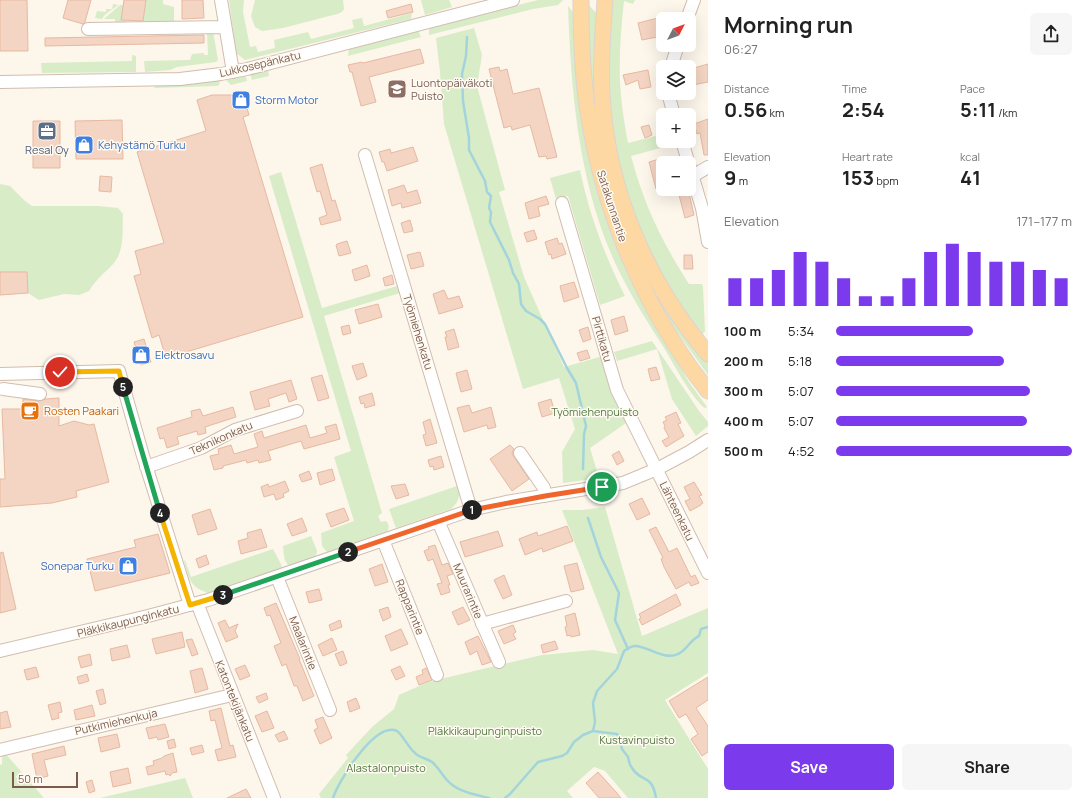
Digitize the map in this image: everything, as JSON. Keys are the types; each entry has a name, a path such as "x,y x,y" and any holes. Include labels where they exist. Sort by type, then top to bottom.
{"main road":[{"name":"Satakunnantie","path":"581,0 584,84 588,112 600,172 613,216 630,260 655,311 678,348 708,391"},
{"name":"Satakunnantie","path":"605,0 602,94 607,138 622,199 636,238 656,280 681,320 708,354"}],"street":[{"path":"221,0 233,72"},
{"name":"Lukkosepänkatu","path":"0,82 180,79 233,72 511,0"},
{"path":"690,12 694,0"},
{"path":"88,29 225,26"},
{"name":"Työmiehenkatu","path":"365,155 471,510"},
{"path":"696,174 708,168"},
{"path":"696,187 702,208 708,242"},
{"name":"Pirttikatu","path":"562,203 617,390 657,469"},
{"name":"Katontekijänkatu","path":"1,374 119,371 146,467 193,604 274,798"},
{"path":"1,374 1,395 40,394"},
{"name":"Teknikonkatu","path":"146,467 201,448 235,430 297,411"},
{"name":"Pläkkikaupunginkatu","path":"0,651 193,604 277,577 471,510 623,483 657,469 708,440"},
{"path":"520,453 544,488 545,496"},
{"name":"Lähteenkatu","path":"657,469 708,573"},
{"name":"Muurarintie","path":"438,521 499,662"},
{"name":"Rapparintie","path":"383,540 437,675"},
{"name":"Maalarintie","path":"277,577 330,710"},
{"path":"482,624 566,601"},
{"name":"Putkimiehenkuja","path":"0,750 232,695"}],"green space":[{"path":"146,0 163,0 163,4 174,7 174,21 143,23"},
{"path":"229,0 244,0 243,12 250,47 256,46 258,52 275,48 274,40 308,32 311,39 354,28 352,20 362,18 364,26 412,13 411,19 245,60 236,53"},
{"path":"255,0 343,0 344,9 342,12 337,14 283,28 262,31 255,27 251,16"},
{"path":"421,0 449,0 452,7 425,15"},
{"path":"538,0 563,0 558,5 533,9 429,35 429,27"},
{"path":"610,0 635,0 633,4 624,1 620,42 620,90 628,143 656,136 656,148 660,148 631,156 648,207 670,253 689,284 702,284 705,331 703,334 689,322 636,227 621,176 611,122 608,64"},
{"path":"587,3 597,14 614,189 693,344 708,361 708,375 672,325 647,282 611,191 590,84"},
{"path":"113,4 118,5 102,19 95,18 97,11 106,12 106,9 112,9"},
{"path":"120,5 124,5 122,20 126,21 126,24 115,25 115,19 104,19"},
{"path":"568,6 573,12 575,21 580,95 671,351 689,382 707,407 705,408 689,390 640,309 617,267 604,236 594,204 579,139 569,39"},
{"name":"Työmiehenpuisto","path":"474,28 482,55 477,86 505,190 499,192 524,277 564,367 603,356 626,423 590,448 599,478 563,483 562,452 575,429 559,378 523,389 444,124 436,38"},
{"path":"418,30 421,37 348,56 349,48"},
{"path":"213,31 218,60 216,62 177,67 170,70 145,72 144,61 190,60 192,54 204,53 204,55 208,55 207,32"},
{"path":"132,55 136,56 136,72 42,73 41,63 132,61"},
{"path":"268,70 269,76 252,80 250,73"},
{"path":"245,74 247,81 231,85 225,79"},
{"path":"220,80 219,85 217,86 155,88 154,86 154,84"},
{"path":"580,170 588,203 598,234 625,296 600,305 568,196 556,199 550,178"},
{"path":"281,172 322,308 397,286 400,293 324,316 382,513 378,516 381,522 387,522 389,527 388,531 327,552 322,546 321,533 354,521 334,457 351,451 269,176"},
{"path":"0,184 10,186 32,206 98,206 118,208 123,214 122,240 118,258 89,291 79,295 64,294 39,300 28,293 27,272 0,272"},
{"path":"652,341 708,422 708,426 696,436 672,399 657,349 617,361 614,352"},
{"path":"457,486 459,493 458,499 456,504 451,509 396,528 389,509"},
{"path":"605,507 642,636 708,608 708,673 665,700 708,769 708,798 628,798 605,771 594,767 567,791 573,798 321,798 319,794 348,758 346,755 372,727 394,709 399,695 428,682 542,655 593,650 618,654 562,510 583,510"},
{"path":"311,536 317,551 316,556 290,566 284,557 283,546"},
{"path":"273,549 281,564 282,567 280,569 207,594 196,587 190,580 184,561 185,560 191,577"},
{"path":"5,753 44,798 0,798 0,765 2,764 2,758"},
{"path":"185,778 193,798 100,798"}],"building":[{"path":"0,0 27,0 28,51 0,51"},
{"path":"68,0 91,0 85,22 83,24 63,18"},
{"path":"124,0 146,0 143,21 121,20"},
{"path":"182,0 203,0 204,18 182,19"},
{"path":"411,4 413,12 388,18 386,11"},
{"path":"656,18 656,37 642,40 638,23"},
{"path":"204,35 204,43 45,46 45,38"},
{"path":"420,49 424,63 369,77 376,102 361,106 352,72 350,72 348,65 363,63"},
{"path":"708,64 708,82 696,84 696,67"},
{"path":"499,67 500,71 507,69 513,94 539,88 557,157 547,159 546,156 539,157 530,125 512,130 511,126 504,128 489,69"},
{"path":"648,70 651,87 640,89 638,80 626,85 623,75"},
{"path":"243,93 249,115 243,117 303,317 166,358 159,335 152,338 134,276 141,274 135,251 164,243 137,152 206,131 197,100 212,95 237,95"},
{"path":"708,119 708,155 704,155 700,133 697,134 696,131 696,123"},
{"path":"122,120 123,159 76,159 75,121"},
{"path":"33,121 60,121 60,168 33,168"},
{"path":"649,125 652,135 645,138 641,127"},
{"path":"413,147 418,161 387,171 379,152 390,149 391,153"},
{"path":"656,160 656,189 649,162"},
{"path":"322,164 332,201 335,200 341,220 321,225 319,218 327,215 320,191 317,192 310,168"},
{"path":"100,176 112,177 111,192 99,191"},
{"path":"404,185 407,193 417,190 421,203 402,208 401,203 392,206 388,190"},
{"path":"546,196 549,204 538,207 540,216 529,219 525,203"},
{"path":"679,196 690,196 694,215 685,218"},
{"path":"410,220 413,231 404,233 401,223"},
{"path":"534,230 537,239 527,242 524,233"},
{"path":"557,238 559,244 562,243 566,254 552,259 551,254 549,255 545,242"},
{"path":"347,241 351,253 339,256 336,245"},
{"path":"420,252 424,266 411,269 407,255"},
{"path":"684,255 692,255 693,269 684,269"},
{"path":"367,265 370,276 355,281 352,270"},
{"path":"0,272 27,272 28,293 0,295"},
{"path":"392,275 394,284 385,286 383,278"},
{"path":"574,282 579,297 564,302 560,286"},
{"path":"444,290 448,299 459,296 463,307 439,314 433,294"},
{"path":"378,304 382,317 359,324 355,310"},
{"path":"624,316 628,331 615,335 611,320"},
{"path":"349,325 351,333 343,335 341,327"},
{"path":"588,327 591,339 583,342 579,330"},
{"path":"454,329 459,347 448,350 445,332"},
{"path":"144,339 151,362 141,365 134,342"},
{"path":"587,350 590,358 580,361 577,353"},
{"path":"363,363 367,376 357,380 352,366"},
{"path":"656,367 660,379 651,381 648,369"},
{"path":"467,370 472,389 461,392 456,373"},
{"path":"322,375 329,398 318,401 311,378"},
{"path":"291,380 297,399 289,402 286,393 268,399 270,406 255,410 250,392"},
{"path":"372,393 375,405 365,408 364,403 361,404 359,397"},
{"path":"59,398 59,426 74,421 89,425 94,424 109,482 76,491 77,497 52,503 0,507 0,479 5,479 2,409 23,409 23,399 39,401"},
{"path":"551,399 555,413 542,417 538,403"},
{"path":"469,405 472,413 491,407 496,427 488,429 487,425 464,432 457,408"},
{"path":"233,407 236,417 205,427 206,433 198,435 197,431 177,437 179,444 167,448 164,438 160,439 157,428 192,417 191,411 200,409 203,416"},
{"path":"676,412 681,423 678,424 684,436 666,447 662,441 669,437 664,428 665,426 663,422 667,420 665,417"},
{"path":"430,419 437,443 426,446 423,435 426,434 423,422"},
{"path":"336,424 340,439 304,449 301,441 268,451 271,460 259,463 258,460 247,463 246,460 214,470 210,456 219,454 218,449 231,445 234,454 258,447 254,434 262,431 264,438 306,425 310,438 327,433 325,427"},
{"path":"510,445 514,449 512,453 514,457 529,479 512,491 490,459"},
{"path":"619,451 624,461 617,465 612,455"},
{"path":"441,456 444,467 434,470 433,466 430,467 428,460"},
{"path":"332,469 335,480 320,485 317,473"},
{"path":"309,471 312,479 302,482 299,475"},
{"path":"285,481 289,491 283,494 284,497 276,500 274,494 264,497 261,487 268,484 269,487"},
{"path":"694,482 702,495 699,496 703,503 690,511 685,501 690,499 684,487"},
{"path":"405,484 409,495 396,499 391,486"},
{"path":"642,498 650,514 637,520 629,504"},
{"path":"344,508 349,520 331,527 326,514"},
{"path":"210,509 217,529 198,535 192,515"},
{"path":"302,518 307,531 292,536 287,524"},
{"path":"567,526 573,541 543,552 542,548 525,555 519,539 537,532 538,536"},
{"path":"656,527 669,552 677,548 691,577 695,575 699,583 691,586 689,582 676,589 664,567 661,559 663,558 649,530"},
{"path":"261,529 267,547 241,554 238,541 248,538 247,533"},
{"path":"498,531 503,546 465,557 460,542"},
{"name":"Sonepar Turku","path":"158,534 170,573 95,591 87,559 136,547 134,540"},
{"path":"435,545 442,565 448,563 453,574 447,576 450,585 448,585 450,592 441,595 437,584 442,583 433,559 428,561 424,551 429,549 428,547"},
{"path":"3,552 16,609 0,613 0,553"},
{"path":"206,555 209,564 199,568 196,559"},
{"path":"577,563 584,589 571,592 564,566"},
{"path":"382,564 388,582 375,586 369,569"},
{"path":"504,575 512,595 503,599 494,580"},
{"path":"319,589 322,600 309,603 306,592"},
{"path":"676,594 681,605 642,625 639,619 641,618 639,614"},
{"path":"276,603 314,696 303,701 297,686 294,686 286,664 282,666 274,646 281,643 270,615 267,616 264,608"},
{"path":"388,607 391,617 383,621 379,610"},
{"path":"463,607 470,620 458,625 452,612"},
{"path":"575,613 580,635 571,637 570,635 567,636 565,616"},
{"path":"225,620 229,628 238,624 235,631 238,637 226,642 218,623"},
{"path":"340,620 342,627 331,631 329,625"},
{"path":"513,625 516,632 513,634 516,639 504,644 498,631"},
{"path":"401,629 408,644 391,651 385,636"},
{"path":"182,632 185,647 156,654 152,639"},
{"path":"478,636 491,662 482,665 477,651 470,655 465,642"},
{"path":"332,638 337,650 323,656 318,645"},
{"path":"192,639 198,654 192,656 186,640"},
{"path":"555,641 558,649 543,653 541,645"},
{"path":"127,645 130,657 112,661 110,649"},
{"path":"343,651 347,663 340,666 335,654"},
{"path":"90,654 92,665 81,668 78,657"},
{"path":"245,665 250,676 240,680 235,669"},
{"path":"400,666 405,676 396,680 391,670"},
{"path":"36,667 39,677 27,680 24,670"},
{"path":"202,668 208,689 195,693 190,671"},
{"path":"426,668 432,680 419,685 416,677 423,674 422,670"},
{"path":"87,674 89,681 79,684 77,677"},
{"path":"708,677 708,700 696,708 708,726 708,752 702,756 691,739 698,734 686,714 679,718 669,701"},
{"path":"103,689 106,703 100,705 96,691"},
{"path":"266,693 268,699 259,703 256,697"},
{"path":"356,698 360,708 350,712 347,702"},
{"path":"60,702 62,712 58,713 59,718 52,720 48,705"},
{"path":"92,705 95,716 76,720 74,710"},
{"path":"221,708 230,746 233,745 236,757 218,761 215,750 222,748 215,720 211,721 209,711"},
{"path":"7,711 11,727 0,729 0,713"},
{"path":"267,711 274,728 262,732 255,716"},
{"path":"323,717 332,738 320,744 314,730 318,728 315,720"},
{"path":"165,724 169,737 158,740 157,737 149,739 146,728"},
{"path":"284,731 288,739 279,742 275,735"},
{"path":"117,734 120,747 101,752 98,738"},
{"path":"174,739 176,747 169,749 167,741"},
{"path":"202,745 204,752 192,755 190,748"},
{"path":"64,746 66,755 44,760 48,776 37,779 32,754"},
{"path":"173,753 177,772 172,773 170,776 168,774 166,775 165,771 148,775 146,767 154,765 153,761"},
{"path":"128,768 131,783 113,787 110,772"},
{"path":"598,772 621,798 599,798 586,783"},
{"path":"92,780 95,791 89,793 86,782"},
{"path":"246,789 251,798 227,798"}],"waterway":[{"path":"467,37 466,56 462,74 463,101 469,138 469,150 485,181 487,192 491,196 489,208 491,212 490,222 519,284 521,304 526,311 540,319 545,324 576,383 586,426 584,434 583,469"},
{"path":"588,518 601,557 619,593 615,620 628,649"},
{"path":"593,731 595,722 593,703 597,691 617,669 624,651 635,646 645,648 662,655 673,656 684,650 699,636 701,629 708,627"},
{"path":"333,798 342,779 359,755 378,735 388,730 397,731 416,754 432,762 446,779 455,787 466,792 489,798"},
{"path":"505,798 538,762 562,756 567,753 574,742 583,735 593,731 617,734 620,739 622,749 628,757 631,767 635,773 649,781 652,785 656,798"}],"place":[{"name":"Luontopäiväkoti Puisto","path":"397,89"},
{"name":"Storm Motor","path":"241,100"},
{"name":"Resal Oy","path":"47,131"},
{"name":"Kehystämö Turku","path":"84,145"},
{"name":"Elektrosavu","path":"141,355"},
{"name":"Rosten Paakari","path":"30,411"},
{"name":"Sonepar Turku","path":"128,566"}],"route":[{"path":"60,372 119,371 131,417 175,562 190,605 277,577 471,510 602,487"}],"park label":[{"name":"Pläkkikaupunginpuisto","path":"485,731"},
{"name":"Kustavinpuisto","path":"637,740"},
{"name":"Alastalonpuisto","path":"386,768"}]}
